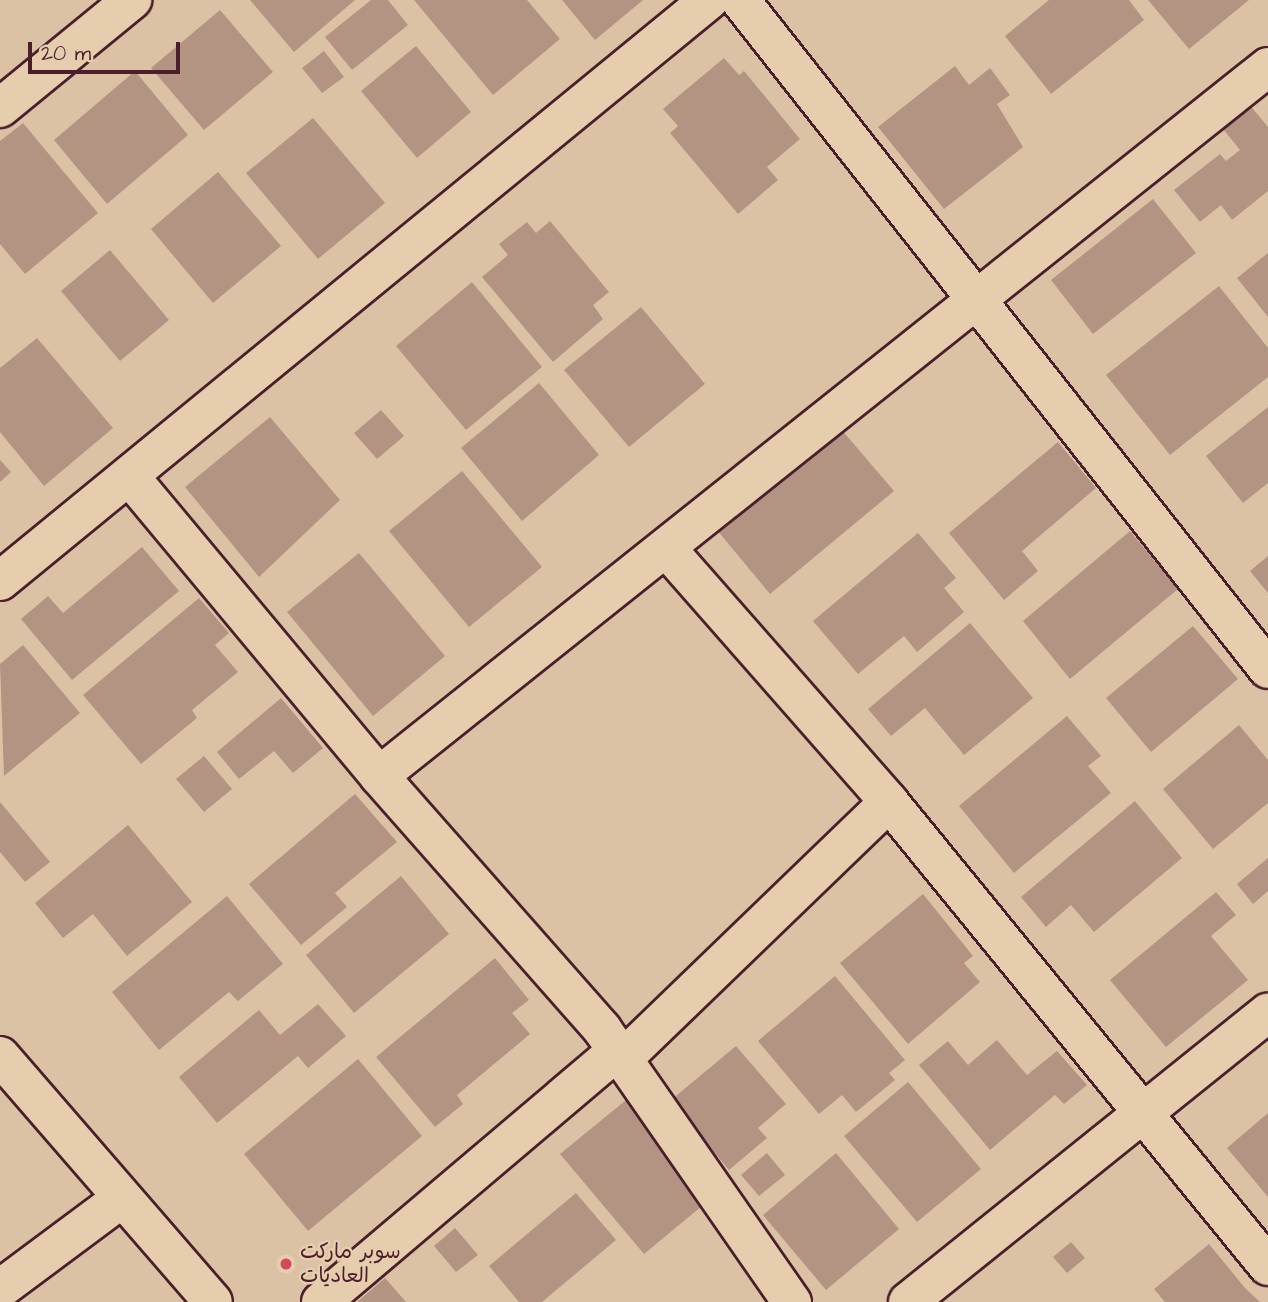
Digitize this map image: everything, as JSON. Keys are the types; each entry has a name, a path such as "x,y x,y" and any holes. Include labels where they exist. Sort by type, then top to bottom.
{"street":[{"path":"0,108 132,0"},
{"path":"0,581 709,0"},
{"path":"740,0 976,295 1268,669"},
{"path":"379,776 667,549 976,295 1268,67"},
{"path":"130,477 379,776 602,1029 792,1302"},
{"path":"667,549 889,802 1268,1266"},
{"path":"321,1302 616,1052 632,1050 889,802"},
{"path":"908,1302 1145,1115 1268,1013"},
{"path":"0,1056 213,1302"},
{"path":"0,1289 122,1198"}],"building":[{"path":"250,0 355,0 294,52"},
{"path":"371,0 388,0 408,25 352,70 325,37"},
{"path":"414,0 527,0 560,39 493,95"},
{"path":"562,0 643,0 595,40"},
{"path":"1049,0 1129,0 1144,20 1051,94 1005,36"},
{"path":"1148,0 1249,0 1189,49"},
{"path":"220,10 273,72 204,130 151,68"},
{"path":"416,46 471,112 417,158 361,91"},
{"path":"324,51 344,77 322,93 302,68"},
{"path":"724,58 739,75 744,71 800,139 767,167 778,180 738,214 670,133 678,126 663,109"},
{"path":"955,66 969,85 990,68 1010,95 997,104 1023,147 944,209 878,127"},
{"path":"135,71 188,135 107,204 54,140"},
{"path":"1243,97 1268,127 1268,191 1232,220 1221,205 1200,222 1174,190 1220,154 1226,161 1240,150 1215,119"},
{"path":"313,118 385,203 318,259 246,173"},
{"path":"23,123 98,213 25,274 0,244 0,141"},
{"path":"218,172 281,246 213,303 151,229"},
{"path":"1153,199 1196,253 1093,334 1051,280"},
{"path":"550,221 609,292 593,305 603,319 553,362 482,277 508,255 499,244 527,222 536,233"},
{"path":"110,250 169,320 120,361 61,291"},
{"path":"1268,253 1268,317 1237,278"},
{"path":"472,282 542,367 466,430 396,346"},
{"path":"1219,286 1268,348 1268,377 1170,455 1106,375"},
{"path":"641,307 705,384 629,447 564,370"},
{"path":"37,338 113,428 44,486 0,432 0,368"},
{"path":"539,383 599,455 522,521 461,448"},
{"path":"1268,407 1268,483 1243,503 1206,456"},
{"path":"381,410 404,436 377,459 354,433"},
{"path":"270,417 340,500 259,577 185,487"},
{"path":"835,422 894,491 770,594 712,524"},
{"path":"1058,442 1096,488 1022,551 1038,571 1004,600 949,533"},
{"path":"0,460 11,472 0,482"},
{"path":"462,471 542,567 469,627 389,531"},
{"path":"1130,531 1178,589 1070,679 1023,621"},
{"path":"918,533 956,578 944,588 964,612 917,652 904,636 858,674 813,621"},
{"path":"142,547 179,591 72,680 21,619 48,596 63,613"},
{"path":"359,553 445,656 373,716 287,612"},
{"path":"1268,556 1268,593 1250,571"},
{"path":"199,598 229,633 215,645 238,672 192,710 197,718 141,764 83,695"},
{"path":"970,623 1033,698 964,755 925,708 891,736 868,709"},
{"path":"1193,626 1238,679 1151,752 1106,698"},
{"path":"23,645 80,713 4,776 0,664"},
{"path":"281,698 323,748 293,773 274,751 239,779 217,752"},
{"path":"1067,716 1101,756 1088,766 1111,793 1014,873 959,806"},
{"path":"1239,725 1268,760 1268,803 1213,849 1163,789"},
{"path":"204,756 232,789 204,812 176,779"},
{"path":"355,794 397,842 335,893 347,907 301,945 249,884"},
{"path":"1135,801 1182,858 1094,932 1071,905 1046,927 1021,897"},
{"path":"0,802 50,862 25,882 0,852"},
{"path":"128,825 192,902 127,956 93,914 63,938 35,903"},
{"path":"1268,858 1268,891 1253,904 1237,884"},
{"path":"401,876 449,934 354,1013 306,955"},
{"path":"1216,892 1236,915 1211,936 1248,980 1166,1047 1110,980"},
{"path":"923,894 973,956 964,963 980,982 908,1044 840,963"},
{"path":"227,896 283,964 238,1001 229,992 159,1050 112,992"},
{"path":"495,958 529,1000 512,1013 530,1034 457,1095 463,1104 435,1127 376,1057"},
{"path":"835,976 905,1060 889,1073 895,1080 856,1112 842,1095 819,1114 758,1041"},
{"path":"318,1004 346,1036 308,1068 298,1056 217,1123 179,1077 259,1010 280,1035"},
{"path":"997,1040 1027,1075 1057,1051 1087,1085 1064,1104 1055,1095 990,1150 919,1065 948,1041 968,1065"},
{"path":"736,1046 786,1104 758,1128 767,1138 729,1170 671,1100"},
{"path":"358,1059 422,1136 308,1231 244,1154"},
{"path":"908,1082 981,1169 917,1222 844,1136"},
{"path":"631,1096 714,1196 644,1254 560,1154"},
{"path":"1268,1113 1268,1197 1227,1148"},
{"path":"767,1153 785,1175 759,1196 741,1175"},
{"path":"836,1153 899,1229 826,1290 763,1215"},
{"path":"576,1193 616,1240 542,1302 519,1302 489,1266"},
{"path":"455,1228 478,1255 456,1272 434,1246"},
{"path":"1071,1242 1085,1258 1067,1273 1053,1257"},
{"path":"1209,1244 1260,1302 1165,1302 1154,1289"},
{"path":"385,1278 406,1302 357,1302"}],"place":[{"name":"سوبر ماركت العاديات","path":"286,1264"}]}
